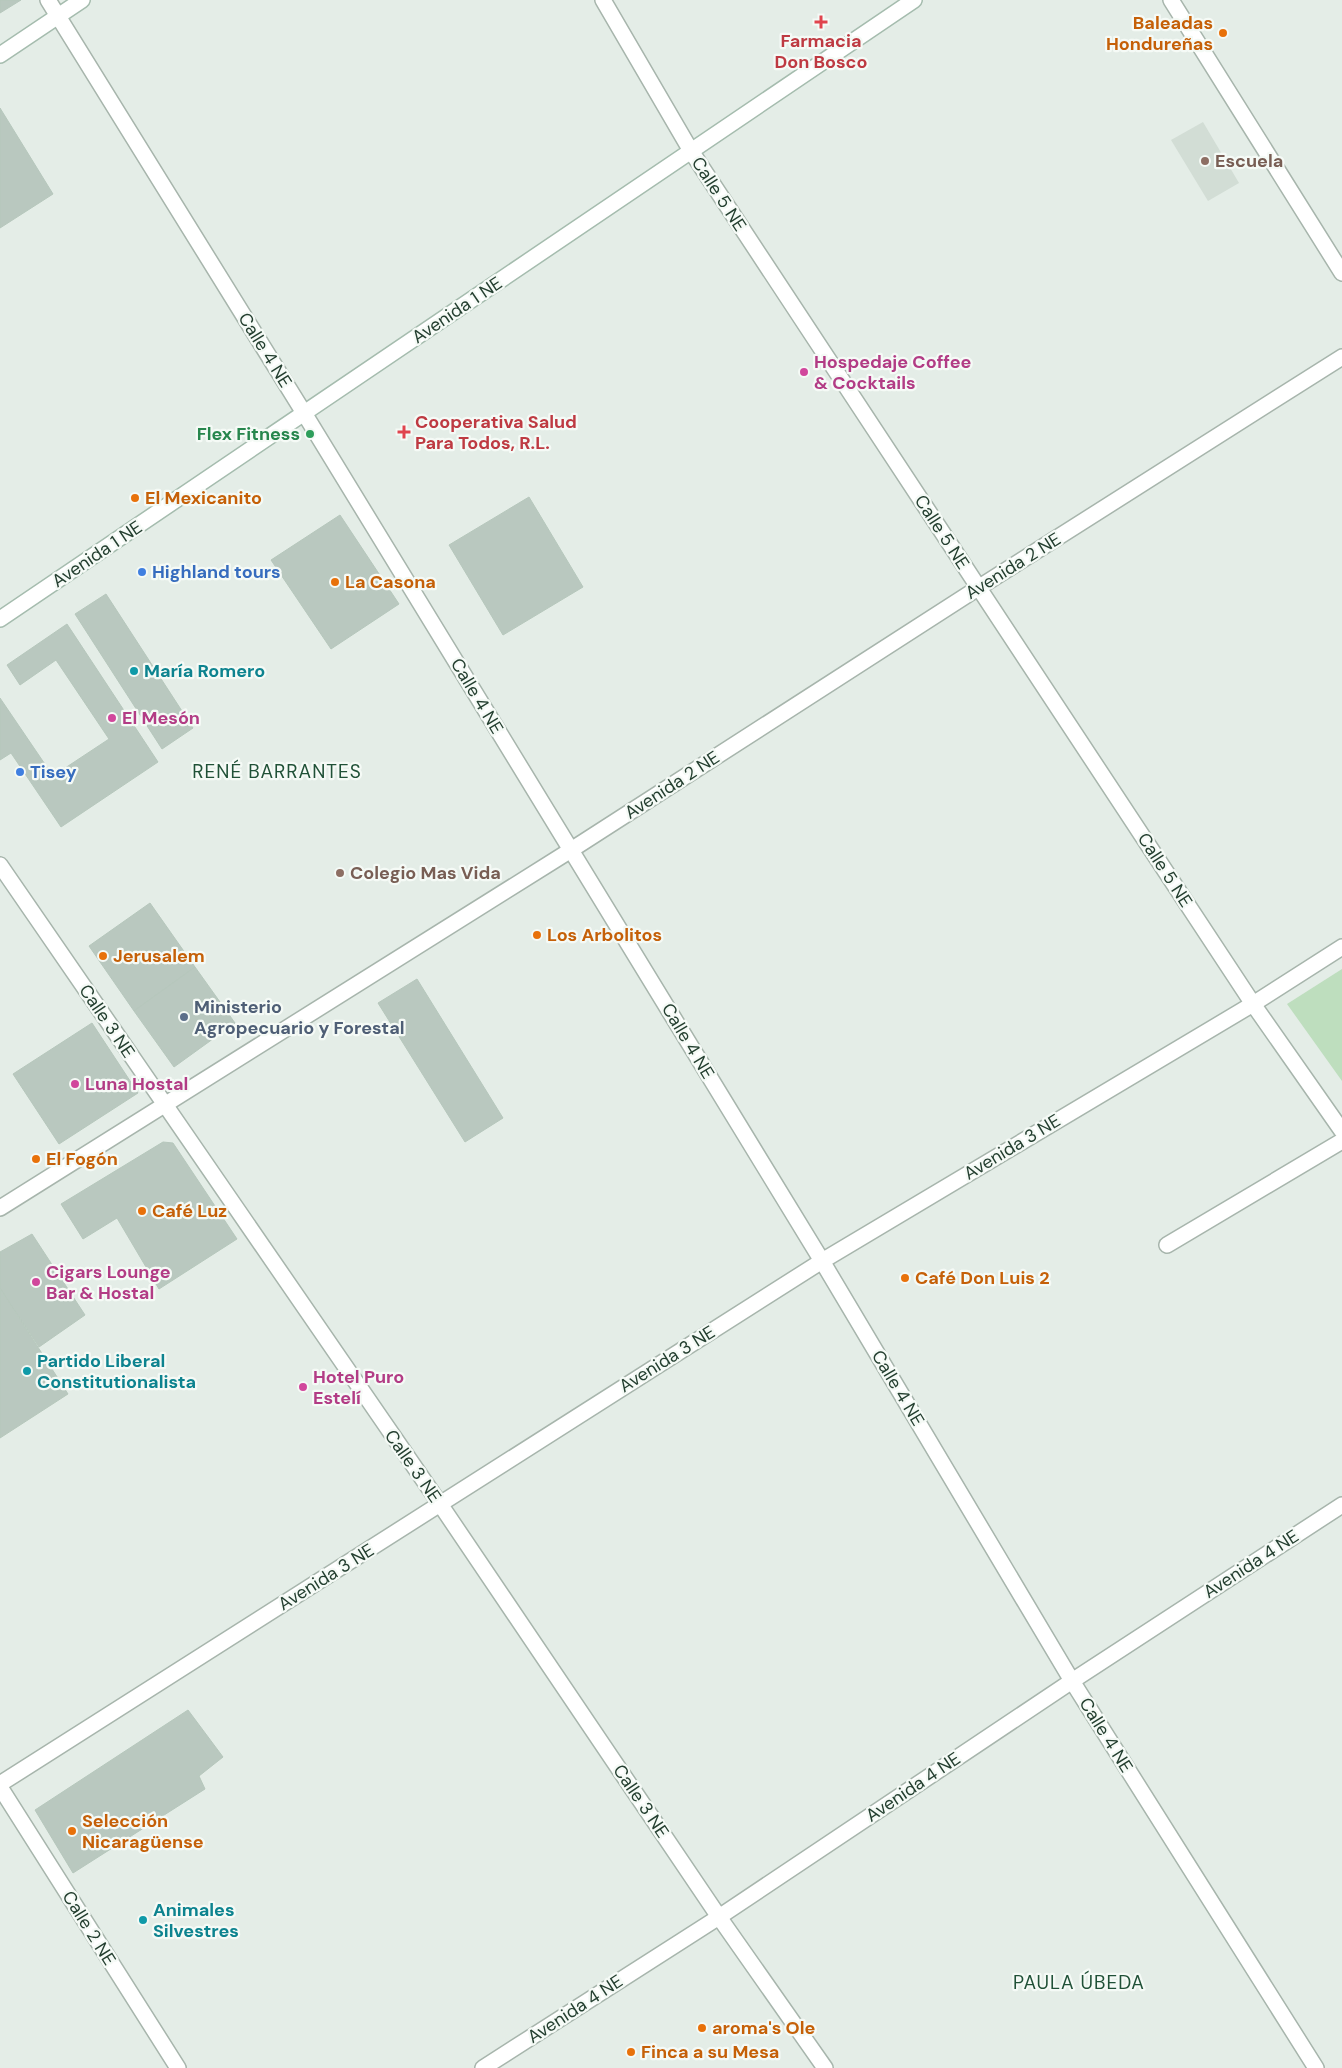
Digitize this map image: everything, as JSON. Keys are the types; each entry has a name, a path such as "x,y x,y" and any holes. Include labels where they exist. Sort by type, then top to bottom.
{"street":[{"name":"Calle 4 NE","path":"48,0 304,413 822,1261 1072,1681 1316,2068"},
{"path":"0,55 82,0"},
{"name":"Calle 5 NE","path":"603,0 691,151 1253,1004 1342,1131"},
{"name":"Avenida 1 NE","path":"0,619 914,0"},
{"path":"1171,0 1342,272"},
{"name":"Avenida 2 NE","path":"0,1208 571,850 1342,357"},
{"name":"Calle 3 NE","path":"0,864 440,1504 719,1917 824,2068"},
{"name":"Avenida 3 NE","path":"0,1786 822,1261 1253,1004 1342,947"},
{"path":"1166,1244 1342,1141"},
{"name":"Avenida 4 NE","path":"483,2068 719,1917 1072,1681 1340,1510"},
{"name":"Calle 2 NE","path":"0,1786 178,2068"}],"shaded area":[{"name":"Escuela","path":"1203,122 1239,183 1208,201 1171,140"}],"green space":[{"path":"1342,969 1342,1081 1287,1004"}],"building":[{"path":"0,0 21,0 0,13"},
{"path":"0,108 53,194 0,228"},
{"path":"529,497 583,587 503,635 449,545"},
{"name":"La Casona","path":"340,515 399,604 331,649 271,560"},
{"name":"María Romero","path":"106,594 193,728 162,749 75,614"},
{"name":"El Mesón","path":"67,624 158,762 61,827 11,753 0,760 0,698 53,776 109,739 56,660 20,685 7,665"},
{"path":"150,903 195,967 134,1011 89,946"},
{"name":"Ministerio Agropecuario y Forestal","path":"195,967 235,1023 174,1067 134,1011"},
{"path":"417,979 503,1118 465,1142 378,1003"},
{"name":"Luna Hostal","path":"92,1023 138,1093 59,1144 13,1074"},
{"name":"Café Luz","path":"163,1142 173,1143 237,1239 159,1289 117,1218 83,1239 61,1204"},
{"path":"32,1234 85,1315 39,1347 0,1288 0,1252"},
{"name":"Partido Liberal Constitutionalista","path":"0,1288 68,1394 0,1438"},
{"path":"188,1710 223,1757 199,1776 205,1789 73,1873 35,1810"}],"place":[{"name":"Farmacia Don Bosco","path":"821,22"},
{"name":"Baleadas Hondureñas","path":"1223,33"},
{"name":"Escuela","path":"1205,161"},
{"name":"Hospedaje Coffee & Cocktails","path":"804,372"},
{"name":"Cooperativa Salud Para Todos, R.L.","path":"404,432"},
{"name":"Flex Fitness","path":"310,434"},
{"name":"El Mexicanito","path":"135,498"},
{"name":"Highland tours","path":"142,572"},
{"name":"La Casona","path":"335,582"},
{"name":"María Romero","path":"134,671"},
{"name":"El Mesón","path":"112,718"},
{"name":"Tisey","path":"20,772"},
{"name":"Colegio Mas Vida","path":"340,873"},
{"name":"Los Arbolitos","path":"537,935"},
{"name":"Jerusalem","path":"103,956"},
{"name":"Ministerio Agropecuario y Forestal","path":"184,1017"},
{"name":"Luna Hostal","path":"75,1084"},
{"name":"El Fogón","path":"36,1159"},
{"name":"Café Luz","path":"142,1211"},
{"name":"Café Don Luis 2","path":"905,1278"},
{"name":"Cigars Lounge Bar & Hostal","path":"36,1282"},
{"name":"Partido Liberal Constitutionalista","path":"27,1371"},
{"name":"Hotel Puro Estelí","path":"303,1387"},
{"name":"Selección Nicaragüense","path":"72,1831"},
{"name":"Animales Silvestres","path":"143,1920"},
{"name":"aroma's Ole","path":"702,2028"},
{"name":"Finca a su Mesa","path":"631,2052"}],"district":[{"name":"RENÉ BARRANTES","path":"277,771"},
{"name":"PAULA ÚBEDA","path":"1079,1982"}]}
